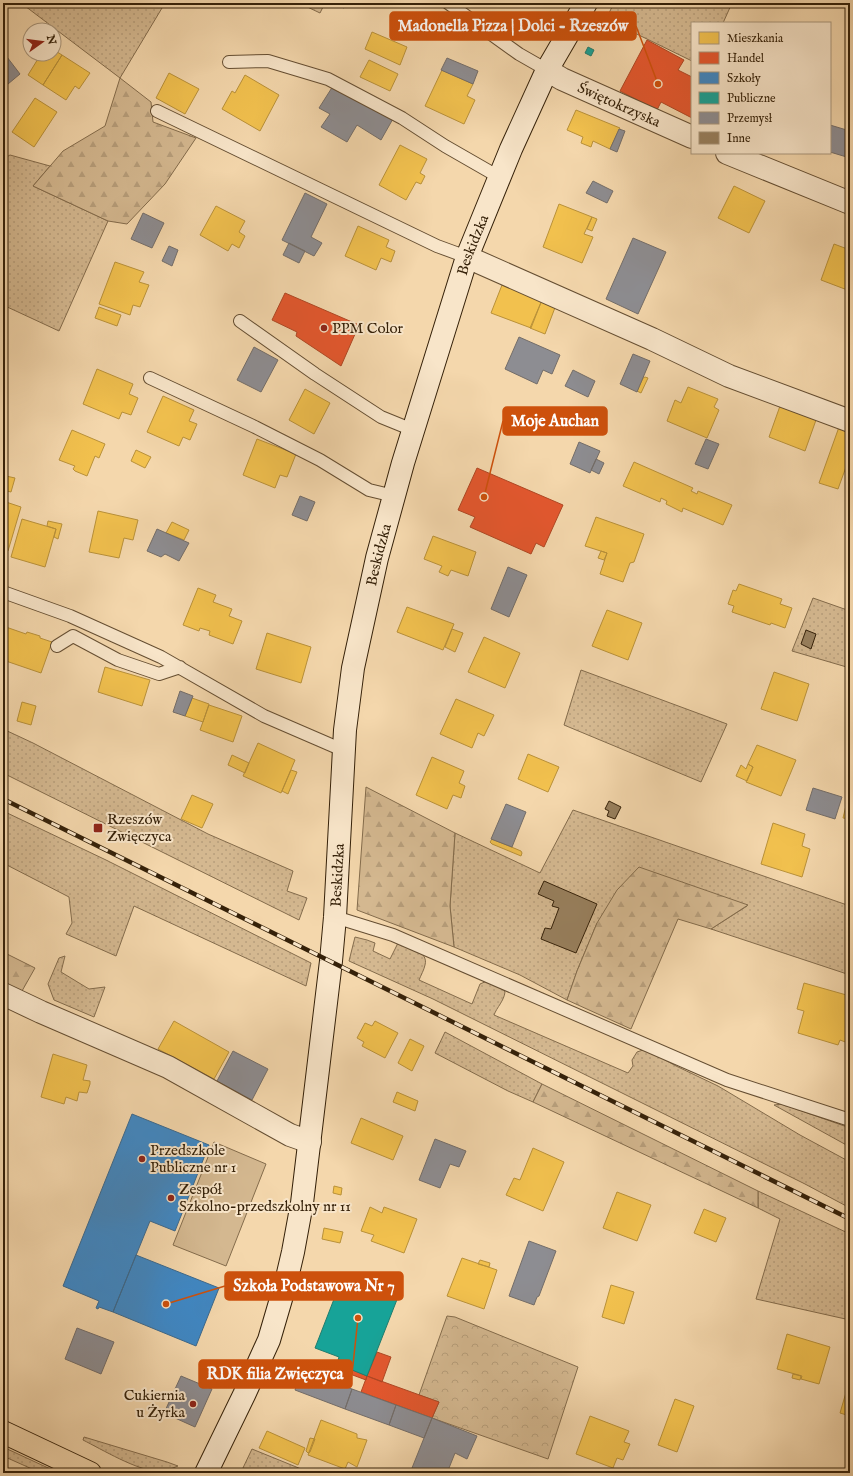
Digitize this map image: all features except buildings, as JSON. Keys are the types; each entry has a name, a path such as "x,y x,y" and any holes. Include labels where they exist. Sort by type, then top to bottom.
{"highway":[{"path":"3,1432 90,1473"}],"street":[{"name":"Beskidzka","path":"206,1473 269,1340 293,1252 302,1203 310,1142 335,917 345,730 356,652 394,496 413,430 468,257 511,149 547,70 586,3"},
{"name":"Świętokrzyska","path":"547,70 562,79 691,138"},
{"path":"729,154 850,203"},
{"path":"468,257 652,339 728,376 850,421"},
{"path":"3,994 168,1067 290,1135 310,1142"}],"lane":[{"path":"448,3 519,54 547,70"},
{"path":"229,62 268,61 328,79 402,118 445,146 500,177"},
{"path":"157,111 437,246 468,257"},
{"path":"240,321 315,374 381,417 413,430"},
{"path":"150,378 255,427 320,460 369,490 394,496"},
{"path":"3,592 70,616 161,657 264,716 344,751"},
{"path":"57,646 73,636 118,660 159,674 180,668"},
{"path":"335,917 393,935 727,1080 850,1120"}],"green space":[{"path":"21,3 165,3 120,78 62,34 62,22 46,22"},
{"path":"299,3 325,3 320,13"},
{"path":"614,3 732,3 723,22 691,22 691,61 606,19"},
{"path":"120,78 151,102 153,122 196,138 165,184 127,224 108,221 33,186 63,151 105,126"},
{"path":"10,155 50,166 33,186 108,221 59,331 3,305 3,159"},
{"path":"813,598 850,611 850,668 792,651"},
{"path":"581,670 727,724 701,782 564,725"},
{"path":"3,729 33,743 208,834 293,871 287,891 307,898 299,920 3,773"},
{"path":"366,787 455,833 450,906 454,947 357,910"},
{"path":"573,810 850,906 850,975 711,929 747,906 597,923 577,971 567,1000 520,975 454,947 450,906 455,833 540,873"},
{"path":"3,811 106,860 311,963 306,986 134,906 116,956 66,934 72,923 69,897 3,863"},
{"path":"639,867 748,905 711,929 678,919 631,1029 567,1000 577,971 597,923 617,890"},
{"path":"355,937 375,943 373,951 390,959 398,943 416,950 424,956 425,960 425,967 419,980 472,1004 480,984 487,981 502,987 505,992 494,1015 628,1073 633,1066 632,1060 637,1052 643,1050 718,1086 800,1135 850,1162 850,1208 805,1184 433,999 349,961"},
{"path":"3,952 35,968 22,991 3,986"},
{"path":"65,956 61,972 89,989 105,987 94,1017 54,1000 48,984 59,958"},
{"path":"445,1032 542,1084 533,1102 508,1091 435,1053"},
{"path":"542,1084 758,1191 758,1208 533,1102"},
{"path":"782,1104 850,1128 850,1147 774,1105"},
{"path":"214,1142 266,1164 226,1266 173,1245"},
{"path":"758,1191 850,1234 850,1320 756,1299 780,1219 758,1208"},
{"path":"447,1316 455,1317 578,1367 548,1459 432,1418 439,1402 419,1395"},
{"path":"84,1437 178,1466 168,1470 149,1470 120,1459 83,1440"},
{"path":"3,1447 59,1473 41,1473 3,1456"},
{"path":"252,1449 311,1473 244,1473 242,1470"}],"railway":[{"path":"3,799 850,1219"}],"place":[{"name":"Madonella Pizza | Dolci - Rzeszów","path":"658,84"},
{"name":"PPM Color","path":"324,328"},
{"name":"Moje Auchan","path":"484,497"},
{"name":"Rzeszów Zwięczyca","path":"98,828"},
{"name":"Przedszkole Publiczne nr 1","path":"142,1159"},
{"name":"Zespół Szkolno-przedszkolny nr 11","path":"171,1198"},
{"name":"Szkoła Podstawowa Nr 7","path":"166,1304"},
{"name":"RDK filia Zwięczyca","path":"358,1318"},
{"name":"Cukiernia u Żyrka","path":"193,1404"}]}
